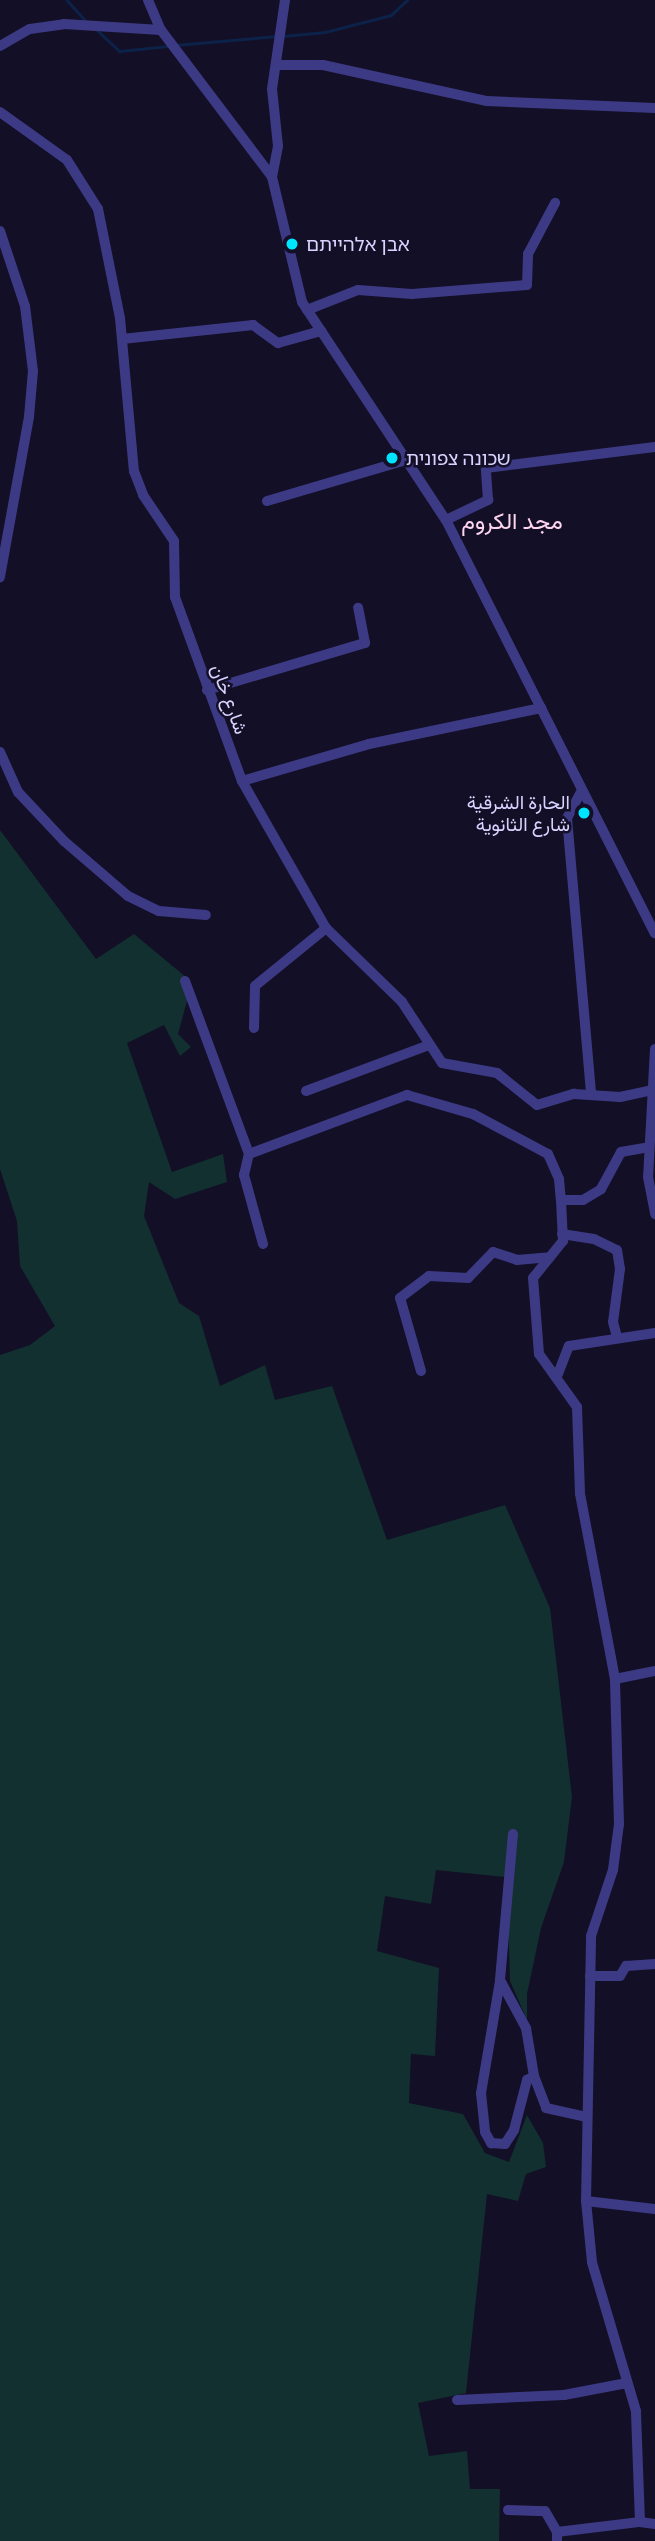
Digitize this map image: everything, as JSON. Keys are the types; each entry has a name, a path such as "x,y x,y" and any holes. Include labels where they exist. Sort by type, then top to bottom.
{"street":[{"path":"148,0 161,30 272,177 307,310 446,520 655,933"},
{"path":"272,177 278,146 272,89 278,65 285,0"},
{"path":"0,46 30,29 64,24 161,30"},
{"path":"278,65 323,65 487,101 655,108"},
{"name":"شارع خان","path":"0,112 67,160 97,209 122,339 134,471 143,495 174,541 175,597 242,781 326,928 402,1002 442,1063 497,1073 537,1105 574,1094 620,1097 653,1090"},
{"path":"307,310 358,290 412,294 527,285 528,254 555,203"},
{"path":"0,231 23,296 33,371 29,417 0,577"},
{"path":"122,339 253,325 278,343 321,331"},
{"path":"446,520 488,500 486,468 655,447"},
{"path":"267,501 406,460"},
{"path":"207,690 365,643 358,608"},
{"path":"242,781 369,744 541,708"},
{"path":"0,752 18,792 64,841 128,896 159,911 206,915"},
{"path":"582,790 567,818 591,1095"},
{"path":"254,1027 255,986 326,928"},
{"path":"185,981 249,1154 244,1175 262,1244"},
{"path":"306,1091 429,1045"},
{"path":"655,1049 648,1177 655,1214"},
{"path":"249,1154 407,1095 473,1114 548,1154 559,1179 562,1234 550,1257 533,1278 539,1354 558,1374 577,1407 580,1493 615,1679 619,1824 614,1870 591,1936 586,2201 592,2262 636,2411 640,2522"},
{"path":"561,1200 583,1200 601,1189 621,1152 649,1147"},
{"path":"562,1234 594,1239 617,1250 620,1269 613,1322 617,1337"},
{"path":"421,1371 400,1298 429,1276 468,1278 493,1252 517,1260 550,1257"},
{"path":"558,1374 569,1346 655,1333"},
{"path":"615,1679 655,1671"},
{"path":"513,1834 500,1980 481,2093 485,2132 491,2143 505,2144 514,2130 527,2080 534,2076"},
{"path":"590,1976 620,1976 626,1966 655,1964"},
{"path":"500,1980 526,2028 534,2076 546,2108 587,2117"},
{"path":"586,2201 655,2209"},
{"path":"457,2400 564,2395 627,2383"},
{"path":"508,2510 545,2511 557,2537 640,2522 655,2524"}],"green space":[{"path":"0,830 96,959 134,934 187,978 187,1001 178,1034 191,1047 180,1056 164,1025 127,1043 172,1172 223,1154 227,1182 175,1199 149,1182 144,1216 179,1303 199,1316 220,1386 265,1365 275,1400 332,1386 387,1540 505,1505 550,1608 572,1797 564,1862 541,1928 527,1994 527,2020 510,1981 508,1915 514,1878 436,1870 431,1904 385,1896 377,1951 439,1968 435,2056 411,2054 409,2103 463,2114 485,2153 509,2162 527,2115 543,2143 546,2167 526,2174 518,2201 487,2194 466,2393 418,2403 429,2456 467,2451 470,2489 500,2489 499,2541 0,2541 0,1355 30,1345 55,1326 20,1266 17,1221 0,1169"}],"waterway":[{"path":"67,0 88,23"},
{"path":"283,36 325,32 391,15 407,0"},
{"path":"96,29 120,51 168,46"},
{"path":"175,45 277,36"}],"place":[{"name":"אבן אלהייתם","path":"292,244"},
{"name":"שכונה צפונית","path":"392,458"},
{"name":"الحارة الشرقية شارع الثانوية","path":"584,813"}],"district":[{"name":"مجد الكروم","path":"512,521"}]}
